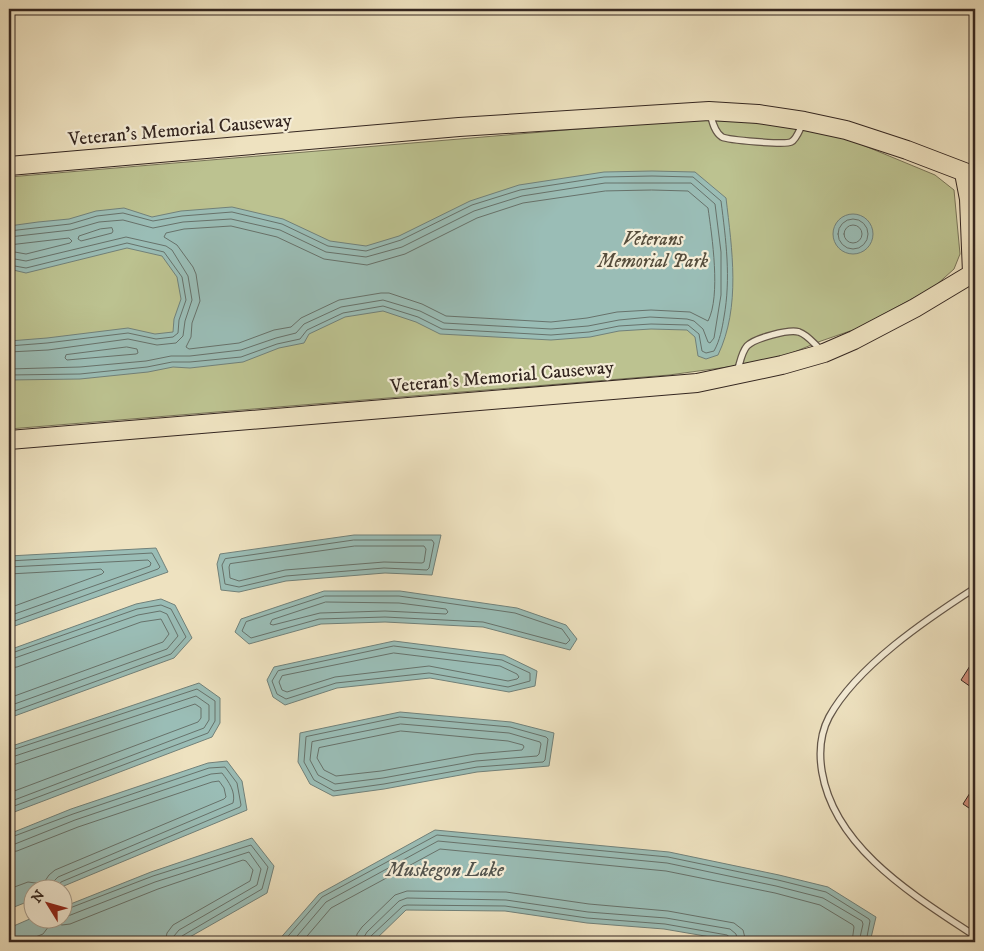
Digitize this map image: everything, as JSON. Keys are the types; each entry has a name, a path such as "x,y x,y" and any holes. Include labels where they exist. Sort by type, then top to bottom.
{"main road":[{"name":"Veteran's Memorial Causeway","path":"9,166 468,126 709,111 758,114 846,130 890,144 970,174"},
{"path":"970,174 969,199 974,274"},
{"name":"Veteran's Memorial Causeway","path":"9,440 697,383 782,365 824,352 854,340 974,274"}],"lane":[{"path":"709,111 715,129 722,137 746,141 788,143 795,138 804,121"},
{"path":"735,376 748,345 771,336 792,331 801,333 824,352"},
{"path":"975,588 896,644 860,677 828,718 822,736 819,756 825,789 840,818 858,845 892,878 928,905 975,936"}],"green space":[{"name":"Veterans Memorial Park","path":"685,120 739,121 811,129 853,141 935,175 954,190 960,254 954,269 934,287 856,329 772,361 669,375 9,429 9,177"}],"water":[{"path":"604,172 695,172 726,198 731,237 733,278 730,317 718,355 706,359 698,356 695,337 687,330 651,329 619,331 590,337 551,340 440,334 416,322 383,311 345,317 309,334 304,343 279,348 243,362 190,368 173,367 148,372 80,379 9,380 9,341 128,328 155,334 173,332 174,319 181,299 177,277 162,256 127,248 26,273 9,269 9,226 69,219 96,211 124,208 152,217 181,211 232,207 283,219 330,241 366,246 399,236 470,201 519,185"},
{"path":"857,214 864,217 870,223 873,234 872,242 864,251 857,254 849,254 842,251 834,242 833,230 836,223 845,215"},
{"path":"354,535 441,535 432,575 385,573 286,581 239,592 221,590 217,564 220,554"},
{"path":"156,548 168,572 9,628 9,556"},
{"path":"324,591 400,591 517,608 566,625 577,639 570,650 483,627 385,622 321,624 249,644 235,632 241,619"},
{"path":"161,599 175,605 192,638 174,658 9,718 9,650 136,604"},
{"path":"394,641 504,655 537,671 535,686 509,692 430,678 337,688 285,705 273,697 267,680 274,667"},
{"path":"199,683 220,698 220,723 212,737 9,814 9,747"},
{"path":"400,712 511,722 554,733 549,766 477,772 333,796 310,784 298,762 300,733"},
{"path":"227,761 242,781 247,810 72,883 72,878 22,878 22,904 9,909 9,834 71,809 208,763"},
{"name":"Muskegon Lake","path":"435,830 669,852 828,887 876,917 870,942 740,942 664,929 587,923 505,911 406,910 373,942 277,942 319,894"},
{"path":"252,838 274,866 267,893 181,942 9,942 9,928 22,922 22,928 72,928 72,903 151,872"}],"building":[{"path":"975,658 975,679 971,687 961,680"},
{"path":"975,785 975,812 963,804"}]}
